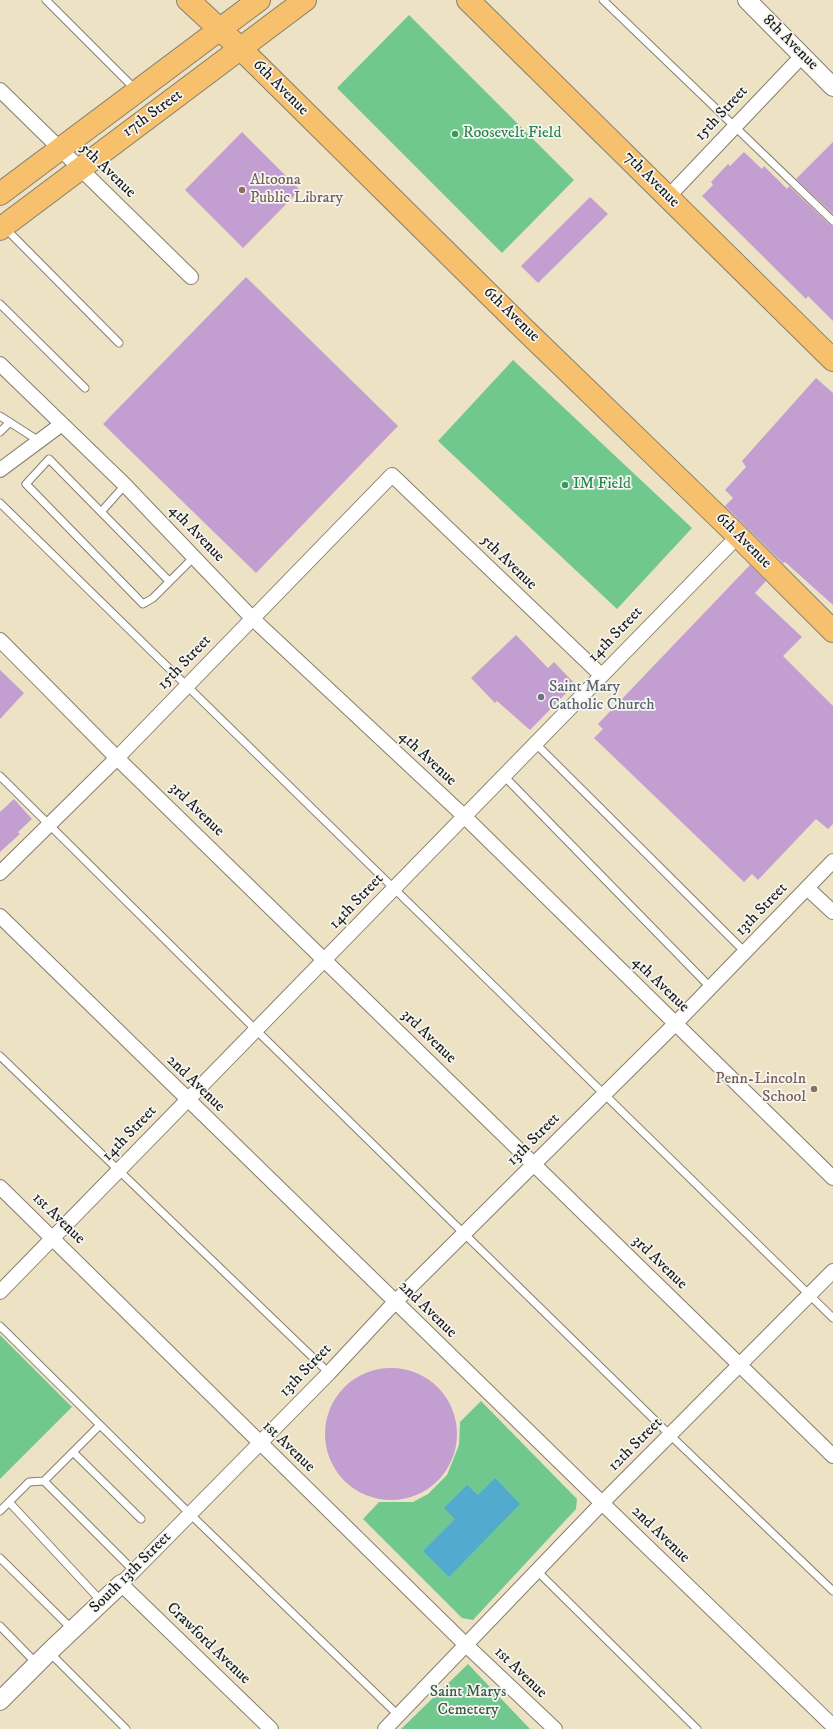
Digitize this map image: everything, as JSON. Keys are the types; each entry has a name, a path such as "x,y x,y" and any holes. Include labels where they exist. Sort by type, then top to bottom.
{"main road":[{"name":"6th Avenue","path":"188,0 241,49 833,631"},
{"name":"17th Street","path":"0,194 259,0"},
{"name":"17th Street","path":"2,228 305,0"},
{"name":"7th Avenue","path":"468,0 833,360"}],"street":[{"name":"8th Avenue","path":"747,0 833,87"},
{"name":"15th Street","path":"668,196 802,56"},
{"name":"5th Avenue","path":"0,90 191,277"},
{"name":"4th Avenue","path":"0,364 125,485 253,619 464,816 833,1178"},
{"path":"0,470 62,424"},
{"name":"15th Street","path":"0,872 118,758 187,685 392,476"},
{"name":"5th Avenue","path":"392,476 601,676"},
{"name":"14th Street","path":"0,1292 738,536"},
{"name":"3rd Avenue","path":"0,640 118,758 739,1366 833,1456"},
{"name":"13th Street","path":"259,1442 329,1373 395,1302 711,988 833,861"},
{"path":"807,888 833,912"},
{"name":"2nd Avenue","path":"0,916 187,1100 833,1726"},
{"name":"1st Avenue","path":"0,1187 466,1645 555,1729"},
{"name":"12th Street","path":"384,1729 602,1503 833,1271"},
{"name":"South 13th Street","path":"4,1695 121,1584 259,1442"},
{"name":"Crawford Avenue","path":"121,1584 271,1729"}],"lane":[{"path":"46,0 136,91"},
{"path":"604,0 833,221"},
{"path":"2,228 119,343"},
{"path":"0,304 85,388"},
{"path":"0,416 39,441"},
{"path":"0,432 10,422"},
{"path":"169,581 49,459 26,484 143,604 153,598 194,557"},
{"path":"101,512 125,485"},
{"path":"0,503 833,1318"},
{"path":"535,743 746,952"},
{"path":"0,776 256,1030 670,1435 833,1591"},
{"path":"504,776 711,988"},
{"path":"0,1056 329,1373"},
{"path":"0,1326 190,1514 398,1715"},
{"path":"0,1511 29,1482 44,1481 100,1425"},
{"path":"73,1452 141,1519"},
{"path":"44,1481 134,1571"},
{"path":"8,1502 102,1602"},
{"path":"0,1558 73,1630"},
{"path":"537,1571 697,1729"},
{"path":"0,1626 43,1658 126,1729"}],"green space":[{"name":"Roosevelt Field","path":"409,15 574,180 502,253 337,88"},
{"name":"IM Field","path":"513,360 692,528 617,609 438,441"},
{"path":"0,1335 72,1407 0,1479"},
{"path":"481,1401 577,1499 576,1509 473,1620 462,1618 363,1519 379,1502 413,1502 428,1494 447,1475 459,1445 460,1422"},
{"name":"Saint Marys Cemetery","path":"468,1664 530,1729 401,1729"}],"water":[{"path":"495,1478 520,1504 449,1577 423,1551 455,1519 444,1508 467,1485 478,1495"}],"building":[{"name":"Altoona Public Library","path":"242,132 300,190 243,248 185,190"},
{"path":"833,142 833,214 796,179"},
{"path":"744,152 762,169 764,166 787,189 789,186 830,225 833,226 833,321 808,296 806,299 702,196 713,185 711,182 728,164 730,166"},
{"path":"590,197 608,214 538,283 521,266"},
{"path":"246,277 398,426 256,573 103,424"},
{"path":"816,378 833,393 833,605 785,562 783,563 725,506 733,498 725,490 746,467 742,461"},
{"path":"750,565 766,581 755,593 802,637 783,656 833,706 833,824 828,829 816,819 758,880 752,874 744,882 594,738 603,729 598,724"},
{"path":"516,635 548,668 554,662 575,684 530,730 497,701 495,703 471,678"},
{"path":"0,670 24,693 0,719"},
{"path":"14,799 32,819 18,832 20,834 0,852 0,812"},
{"path":"397,1368 416,1373 428,1379 438,1387 446,1397 452,1409 456,1421 456,1447 452,1459 446,1471 438,1481 428,1489 416,1495 404,1499 385,1500 366,1495 354,1489 344,1481 336,1471 330,1459 326,1447 325,1428 330,1409 336,1397 344,1387 354,1379 366,1373 378,1369"}],"place":[{"name":"Roosevelt Field","path":"455,134"},
{"name":"Altoona Public Library","path":"242,190"},
{"name":"IM Field","path":"565,485"},
{"name":"Saint Mary Catholic Church","path":"541,697"},
{"name":"Penn-Lincoln School","path":"814,1089"}]}
